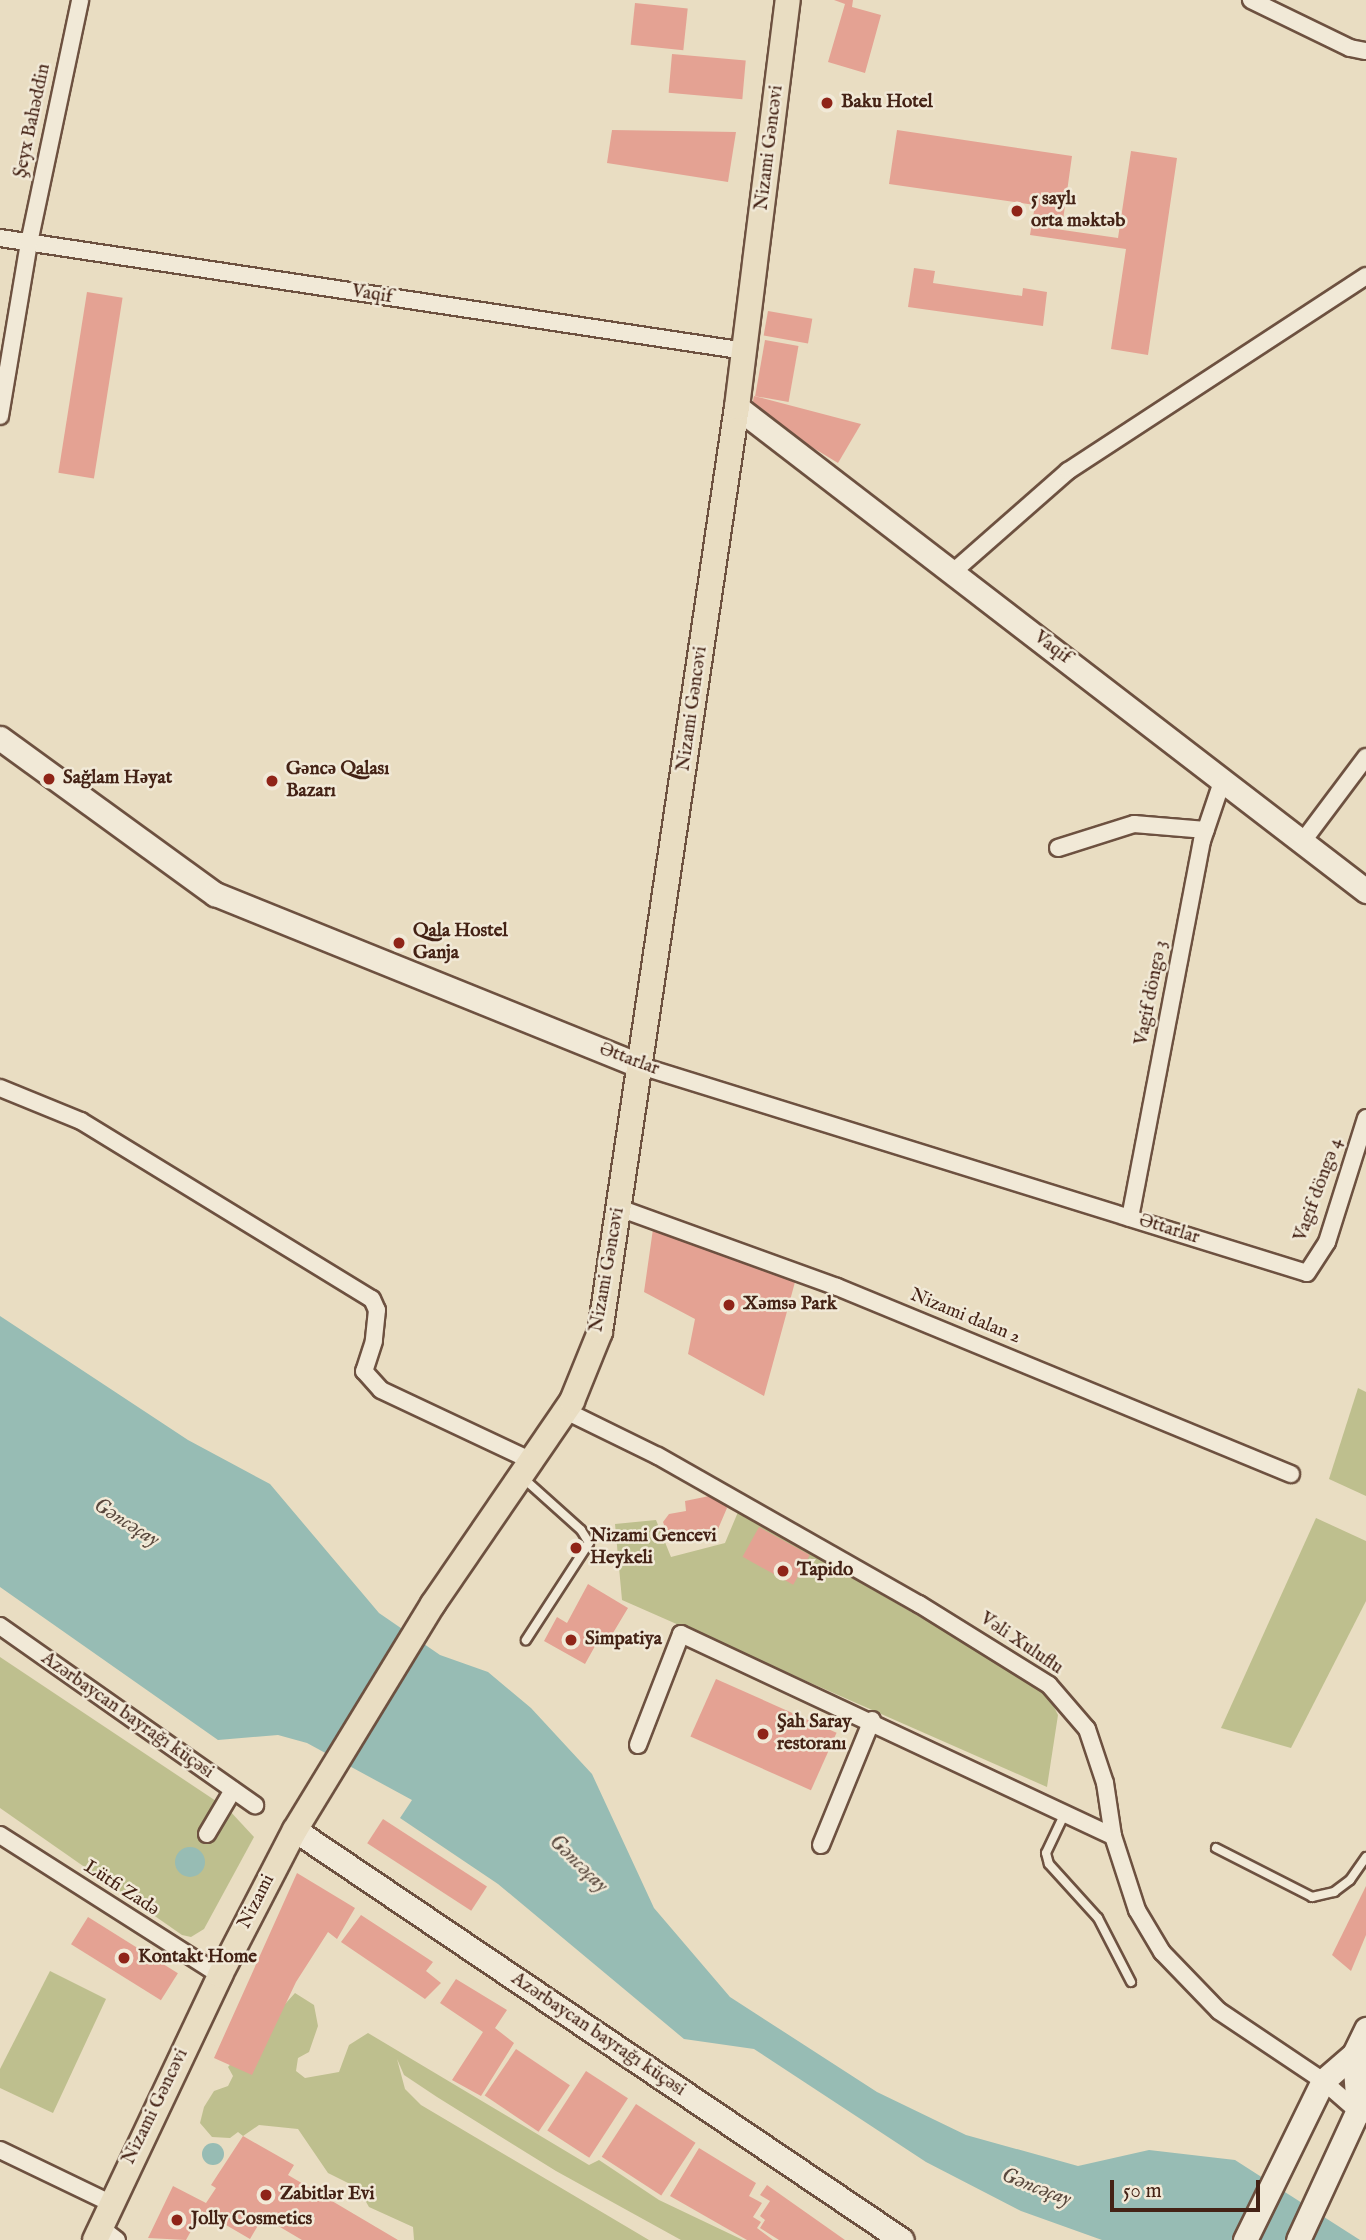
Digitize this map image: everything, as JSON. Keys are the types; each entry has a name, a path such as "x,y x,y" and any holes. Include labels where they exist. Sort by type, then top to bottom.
{"main road":[{"name":"Nizami Gəncəvi","path":"525,1468 566,1411 600,1332 745,351 788,0"},
{"name":"Nizami","path":"220,1975 295,1829 433,1604 525,1468"},
{"name":"Nizami Gəncəvi","path":"105,2236 110,2203 220,1975"}],"street":[{"name":"Şeyx Bahəddin","path":"0,416 29,243 80,0"},
{"path":"1251,0 1350,48 1366,51"},
{"name":"Vaqif","path":"0,238 745,351"},
{"path":"953,572 1068,471 1366,276"},
{"name":"Vaqif","path":"737,407 1366,891"},
{"name":"Əttarlar","path":"0,738 215,894 641,1066 1307,1273"},
{"path":"1303,841 1366,757"},
{"name":"Vagif döngə 3","path":"1130,1218 1206,830 1223,779"},
{"path":"1058,848 1134,824 1206,830"},
{"path":"0,1088 81,1121 373,1299 377,1310 374,1341 364,1371 381,1390 525,1468"},
{"name":"Vagif döngə 4","path":"1307,1273 1327,1242 1366,1118"},
{"name":"Nizami dalan 2","path":"619,1208 837,1287 1292,1474"},
{"name":"Vəli Xuluflu","path":"566,1411 658,1456 908,1597 1049,1685 1087,1729 1105,1783 1113,1836 1137,1910 1162,1952 1219,2011 1323,2081 1362,2115"},
{"name":"Azərbaycan bayrağı küçəsi","path":"0,1626 254,1805"},
{"path":"638,1745 681,1634 872,1720 1113,1836"},
{"path":"821,1845 872,1720"},
{"path":"207,1834 233,1790"},
{"name":"Azərbaycan bayrağı küçəsi","path":"295,1829 902,2240"},
{"name":"Lütfi Zadə","path":"0,1835 220,1975"},
{"path":"1245,2240 1323,2081 1354,2054 1366,2029"},
{"path":"1298,2240 1345,2140 1362,2115 1354,2054"},
{"path":"0,2150 110,2203"}],"lane":[{"path":"525,1468 581,1530 589,1543 526,1640"},
{"path":"1065,1813 1046,1853 1048,1864 1098,1918 1132,1982"},
{"path":"1216,1848 1312,1897 1334,1892 1350,1880 1366,1857"}],"green space":[{"path":"1358,1388 1366,1392 1366,1496 1329,1479"},
{"path":"738,1512 1045,1689 1058,1715 1047,1787 622,1600 615,1524 656,1520 671,1557 725,1543"},
{"path":"1316,1518 1366,1541 1366,1601 1291,1748 1221,1728"},
{"path":"0,1657 228,1809 254,1837 204,1929 191,1937 182,1935 0,1808"},
{"path":"50,1971 106,1999 53,2113 0,2088 0,2069"},
{"path":"295,1993 314,2005 318,2026 309,2052 298,2058 296,2071 305,2078 339,2072 349,2045 368,2033 589,2165 599,2160 659,2200 743,2240 681,2240 556,2171 437,2097 404,2075 397,2059 405,2089 421,2105 649,2240 414,2240 413,2227 369,2207 358,2188 328,2173 298,2129 259,2125 243,2136 238,2132 230,2138 212,2137 200,2123 204,2107 214,2091 228,2086 233,2076 228,2067"}],"water":[{"name":"Gəncəçay","path":"0,1316 188,1440 270,1484 379,1613 440,1655 488,1672 531,1708 592,1774 654,1908 730,1997 877,2092 966,2135 1078,2166 1149,2150 1235,2160 1360,2240 1102,2240 1021,2211 926,2162 754,2049 684,2039 498,1884 400,1818 412,1800 307,1743 278,1735 218,1740 0,1587"},
{"path":"190,1847 201,1851 205,1862 201,1873 190,1877 179,1873 175,1862 179,1851"},
{"path":"213,2143 221,2146 224,2154 221,2162 213,2165 205,2162 202,2154 205,2146"}],"building":[{"path":"834,0 853,0 852,7 881,15 865,73 828,62 845,4"},
{"path":"635,3 688,9 683,50 631,45"},
{"path":"672,54 746,60 742,99 669,93"},
{"path":"612,130 736,132 728,182 607,163"},
{"path":"897,130 1072,156 1063,220 1051,218 1049,228 1118,238 1131,151 1177,158 1148,355 1111,349 1126,249 1030,235 1035,205 889,184"},
{"path":"914,268 935,271 933,283 1022,296 1023,288 1047,292 1043,326 908,307"},
{"path":"87,292 123,298 94,478 58,473"},
{"path":"768,311 812,319 808,343 764,336"},
{"path":"765,340 798,346 789,402 755,396"},
{"path":"754,396 861,424 838,463 751,410"},
{"name":"Xəmsə Park","path":"653,1229 795,1282 764,1396 688,1354 695,1319 644,1292"},
{"path":"719,1494 727,1508 718,1529 669,1538 663,1522 669,1514 686,1511 685,1501"},
{"name":"Tapido","path":"759,1527 810,1555 793,1585 743,1557"},
{"path":"588,1584 628,1608 607,1643 599,1639 585,1664 544,1641 557,1617 567,1623"},
{"name":"Şah Saray restoranı","path":"716,1679 837,1733 811,1790 690,1737"},
{"path":"383,1819 487,1887 471,1911 367,1843"},
{"path":"297,1873 355,1908 337,1939 328,1932 296,1982 252,2075 214,2058"},
{"path":"1366,1886 1366,1935 1351,1971 1332,1955"},
{"path":"361,1915 433,1962 426,1971 441,1983 425,1999 341,1942"},
{"name":"Kontakt Home","path":"88,1917 178,1973 161,2000 71,1944"},
{"path":"456,1979 507,2010 495,2028 514,2043 481,2096 452,2080 483,2032 440,2003"},
{"path":"516,2049 570,2085 539,2132 485,2095"},
{"path":"586,2071 628,2098 589,2158 547,2131"},
{"path":"636,2104 696,2143 661,2196 602,2157"},
{"name":"Zabitlər Evi","path":"243,2136 294,2165 288,2175 398,2240 302,2240 263,2217 250,2239 202,2211 186,2240 148,2238 173,2186 206,2203 216,2188 211,2185"},
{"path":"699,2148 756,2183 749,2196 762,2203 753,2217 761,2222 757,2228 773,2240 747,2240 670,2196"},
{"path":"767,2185 845,2240 779,2240 760,2228 765,2220 760,2216 770,2201 760,2195"}],"place":[{"name":"Baku Hotel","path":"827,103"},
{"name":"5 saylı orta məktəb","path":"1017,211"},
{"name":"Sağlam Həyat","path":"49,779"},
{"name":"Gəncə Qalası Bazarı","path":"272,781"},
{"name":"Qala Hostel Ganja","path":"399,943"},
{"name":"Xəmsə Park","path":"729,1305"},
{"name":"Nizami Gencevi Heykeli","path":"576,1548"},
{"name":"Tapido","path":"783,1571"},
{"name":"Simpatiya","path":"571,1640"},
{"name":"Şah Saray restoranı","path":"763,1734"},
{"name":"Kontakt Home","path":"124,1958"},
{"name":"Zabitlər Evi","path":"266,2195"},
{"name":"Jolly Cosmetics","path":"177,2220"}]}
